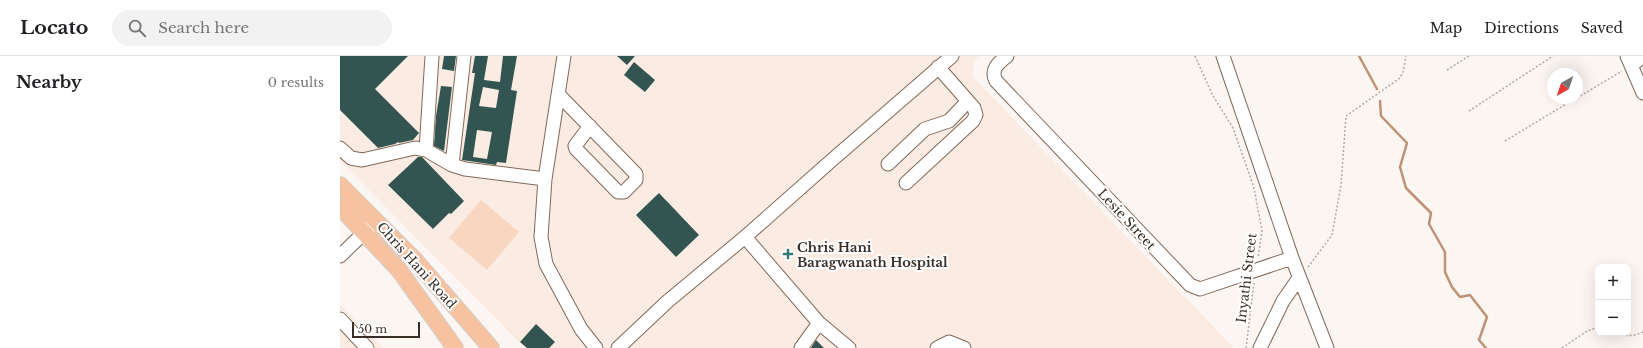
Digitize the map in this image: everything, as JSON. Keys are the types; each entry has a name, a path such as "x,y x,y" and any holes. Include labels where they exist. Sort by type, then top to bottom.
{"main road":[{"name":"Chris Hani Road","path":"340,185 414,259 491,348"},
{"name":"Chris Hani Road","path":"340,207 399,270 455,348"}],"street":[{"path":"426,150 432,56"},
{"path":"452,165 464,56"},
{"path":"564,56 545,179 541,237 546,264 576,321 585,336 596,348"},
{"path":"618,348 668,301 745,237 952,56"},
{"name":"Lesie Street","path":"1006,56 998,64 994,72 994,78 1190,285 1200,289 1292,258"},
{"path":"1223,56 1299,278 1327,348"},
{"path":"1643,57 1629,60 1643,93"},
{"path":"906,183 973,121 976,115 974,108 938,67"},
{"path":"558,94 590,126 636,174 636,180 624,192 618,192 576,149 575,146 590,126"},
{"path":"888,164 925,129 949,120 968,101"},
{"path":"340,148 351,158 362,160 415,148 426,150 452,165 465,169 545,179"},
{"path":"340,256 377,221"},
{"path":"745,237 819,322 848,348"},
{"path":"1260,348 1272,321 1299,278"},
{"path":"340,319 367,348"},
{"path":"801,348 819,322"},
{"path":"937,348 950,342 964,348"}],"path":[{"name":"Inyathi Street","path":"1195,56 1212,94 1233,128 1254,188 1262,231 1246,348"},
{"path":"1299,278 1332,235 1341,185 1346,116 1400,78 1403,72 1406,56"},
{"path":"1447,70 1469,56"},
{"path":"1469,111 1553,56"},
{"path":"1583,94 1629,60"},
{"path":"1505,141 1567,104"},
{"path":"1562,348 1588,331 1595,328"},
{"path":"1631,335 1643,332"}],"shaded area":[{"name":"Chris Hani Baragwanath Hospital","path":"340,56 979,56 975,60 972,76 1234,348 525,348 340,161"},
{"path":"481,200 519,232 487,270 449,238"},
{"path":"340,304 383,348 340,348"}],"building":[{"path":"340,56 408,56 375,89 419,133 413,140 398,142 378,148 340,110"},
{"path":"444,56 456,56 454,71 442,69"},
{"path":"475,56 488,56 484,80 500,82 503,56 517,56 511,90 517,91 506,163 497,162 496,165 462,160 475,73 472,73","holes":["483,87 499,90 496,108 479,106","477,130 492,132 487,159 473,157"]},
{"path":"617,56 635,56 627,65"},
{"path":"634,62 655,80 645,92 624,75"},
{"path":"441,86 452,87 444,151 434,146 436,116"},
{"path":"418,157 422,157 464,201 433,229 388,185"},
{"path":"659,193 699,235 676,257 636,215"},
{"path":"536,324 555,342 549,348 527,348 520,342"},
{"path":"816,340 824,348 811,348"}],"waterway":[{"path":"1359,56 1377,89"},
{"path":"1380,101 1381,116 1407,143 1400,167 1406,188 1431,213 1429,224 1445,252 1445,272 1452,287 1460,297 1470,295 1487,317 1479,340 1486,348"}],"place":[{"name":"Chris Hani Baragwanath Hospital","path":"788,254"}]}
